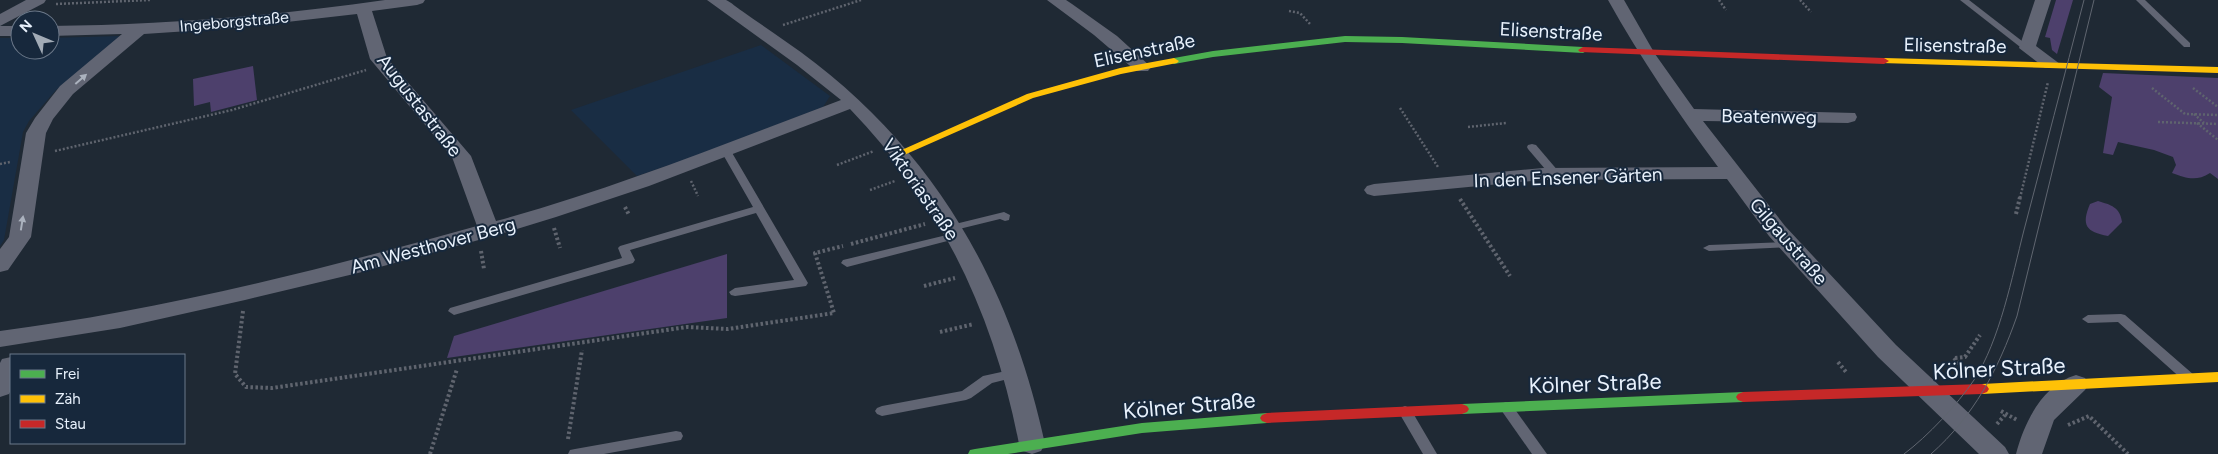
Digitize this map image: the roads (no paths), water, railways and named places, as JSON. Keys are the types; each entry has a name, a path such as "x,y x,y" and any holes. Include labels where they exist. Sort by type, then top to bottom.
{"street":[{"name":"Ingeborgstraße","path":"60,31 138,30 254,20 417,0"},
{"name":"Viktoriastraße","path":"715,0 815,70 853,102 896,148 951,228 975,273 1015,373 1032,444"},
{"path":"1054,0 1075,12 1107,36 1142,67"},
{"name":"Gilgaustraße","path":"1616,0 1647,54 1690,115 1789,245 1887,350 1996,454"},
{"path":"2042,0 2027,48 2051,64"},
{"path":"0,21 34,2"},
{"name":"Augustastraße","path":"363,8 379,59 461,156 489,230"},
{"path":"0,266 20,237 38,127 54,103 138,30"},
{"name":"Elisenstraße","path":"896,148 1030,96 1142,67 1213,54 1345,40 1402,40 1647,54 2215,67"},
{"name":"Am Westhover Berg","path":"0,339 21,345 120,320 350,268 489,230 558,210 642,182 853,102"},
{"name":"Beatenweg","path":"1690,115 1848,117"},
{"name":"In den Ensener Gärten","path":"1374,190 1555,174 1733,173"},
{"path":"0,388 10,367"},
{"name":"Kölner Straße","path":"975,454 1142,428 1251,419 1505,406 1931,391 2218,377"},
{"path":"2029,454 2035,428 2050,406 2076,384"}],"lane":[{"path":"1964,0 2027,48"},
{"path":"2140,0 2187,45"},
{"path":"1532,147 1555,174"},
{"path":"726,151 802,283 735,292"},
{"path":"454,311 629,260 624,248 759,209"},
{"path":"847,263 951,228 1004,215 1006,218"},
{"path":"1708,248 1789,245"},
{"path":"2088,319 2121,318 2189,378"},
{"path":"882,411 966,395 988,379 1015,373"},
{"path":"1505,406 1540,454"},
{"path":"1404,412 1430,454"},
{"path":"571,449 599,452 676,436"}],"tram line":[{"path":"1904,454 1942,420 1959,400 1974,380 1991,346 2010,288 2084,0"},
{"path":"1931,454 1960,424 1972,408 1993,373 2010,336 2017,316 2094,0"}]}
